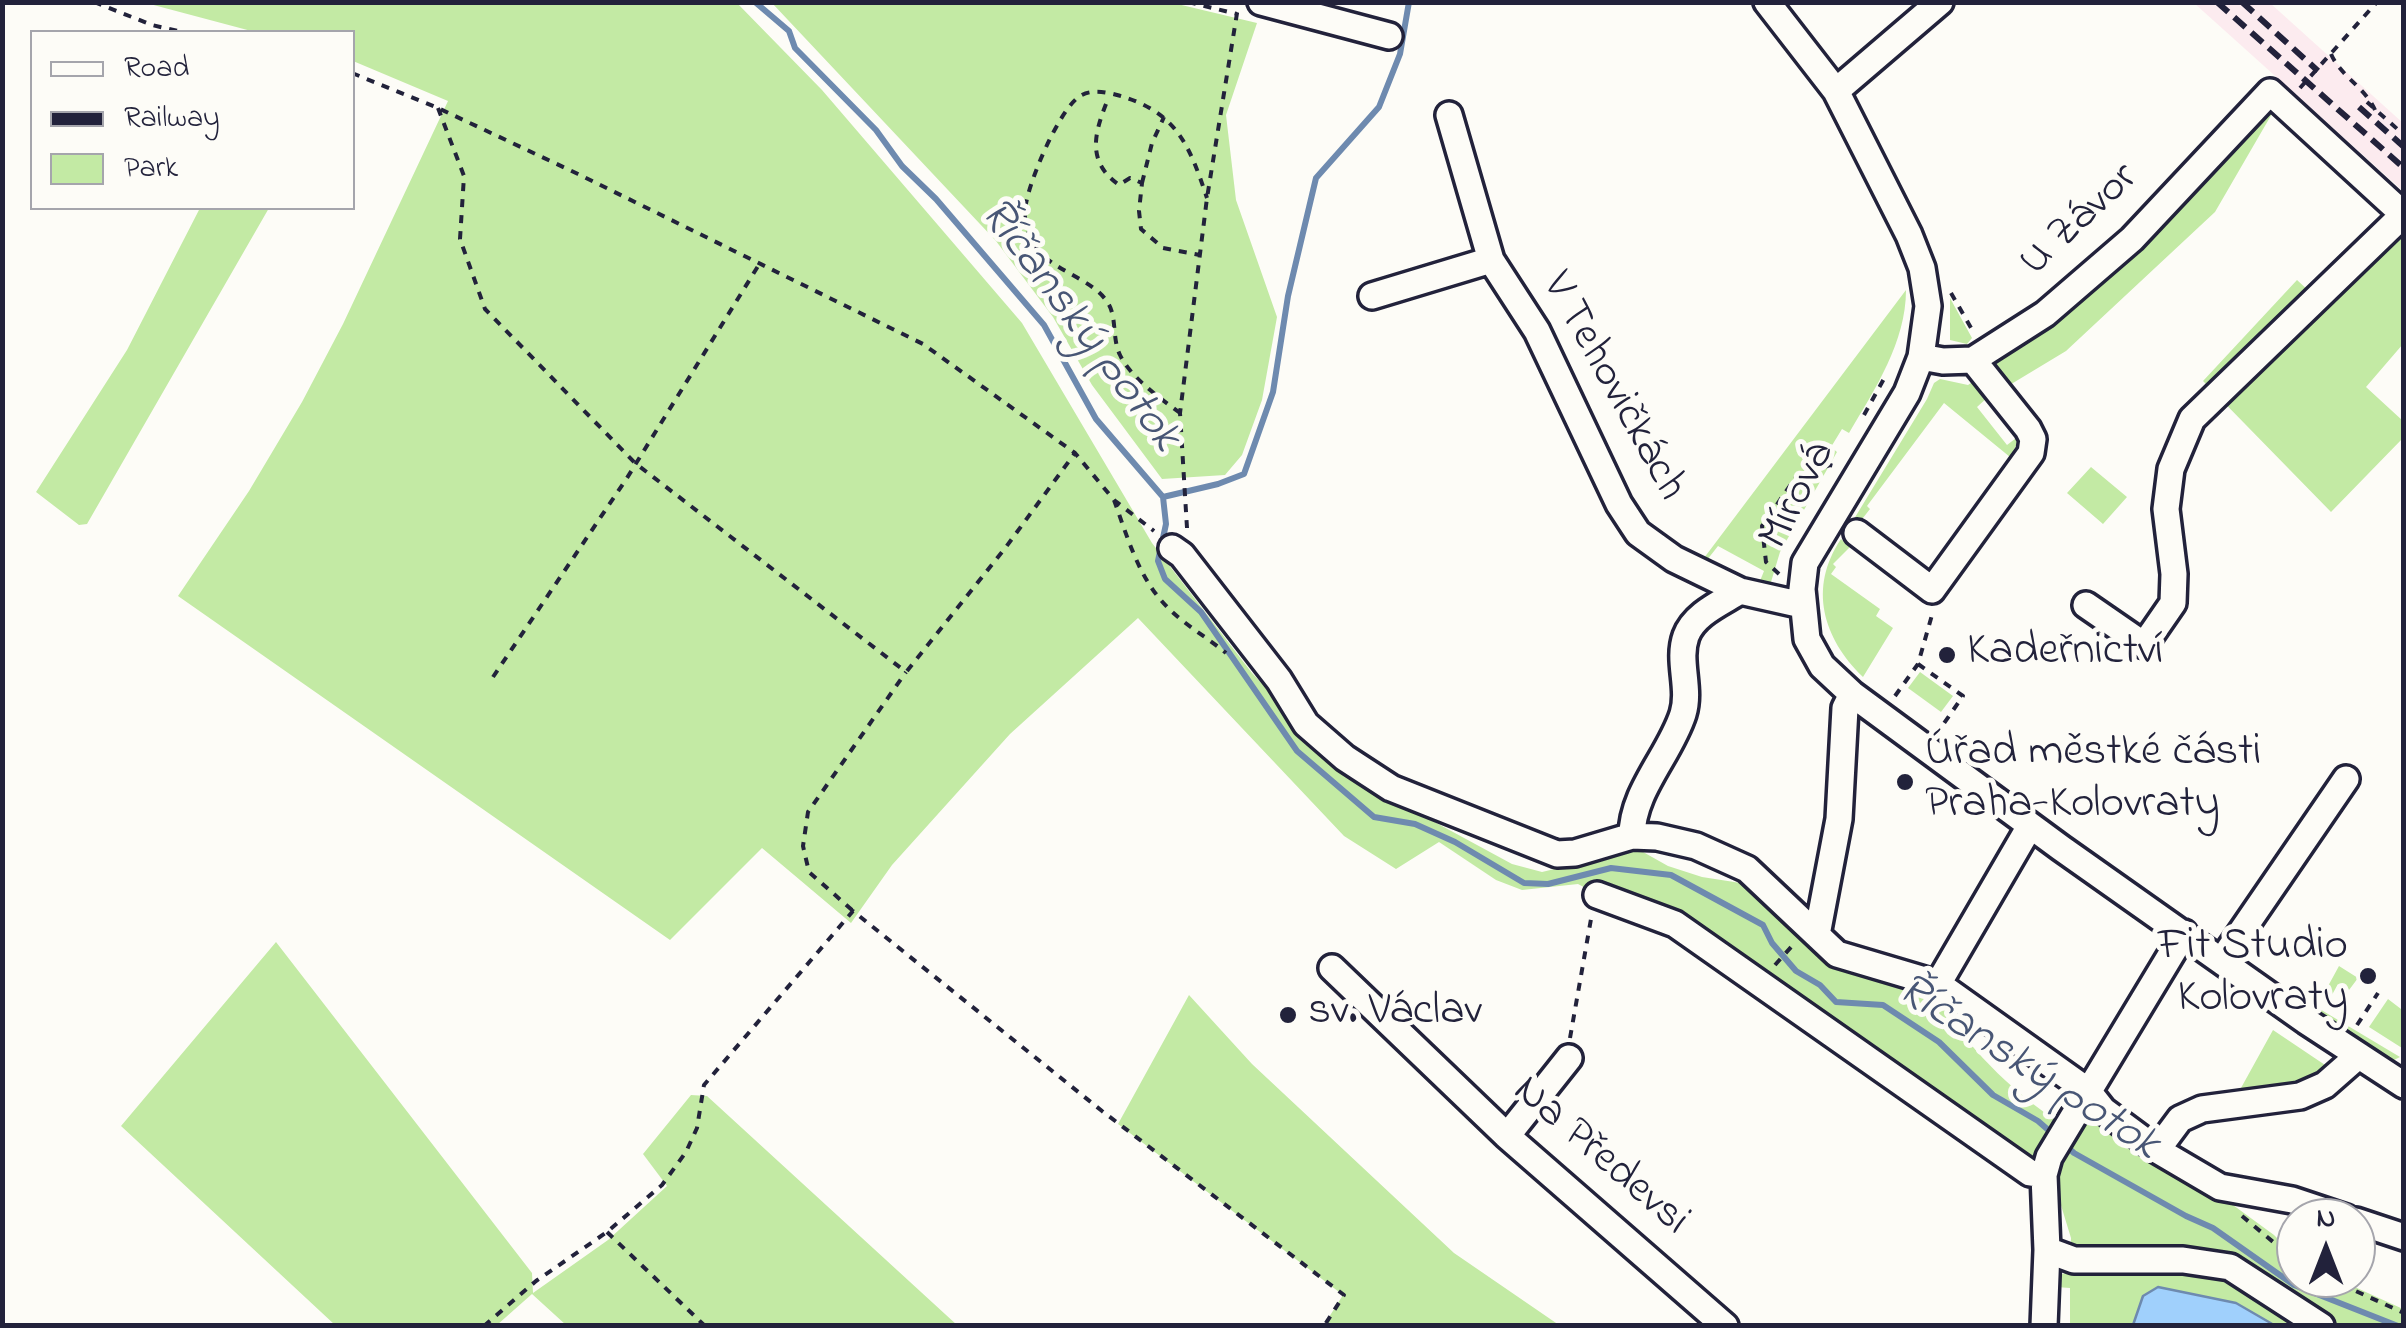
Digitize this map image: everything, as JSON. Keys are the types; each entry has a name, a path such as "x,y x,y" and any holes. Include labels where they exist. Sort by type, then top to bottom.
{"street":[{"path":"1261,2 1389,36"},
{"name":"Mírová","path":"1767,2 1836,91 1910,235 1922,268 1928,306 1921,356 1906,393 1806,563 1802,606 1807,639 1822,666 1852,694 2030,826 2350,1050 2401,1079"},
{"path":"1836,91 1940,2"},
{"name":"U Závor","path":"1973,360 2045,314 2132,239 2270,92 2403,215"},
{"name":"V Tehovičkách","path":"1449,114 1491,260 1537,331 1619,504 1638,533 1674,559 1740,591 1802,606"},
{"path":"2086,605 2144,645 2172,603 2174,574 2166,509 2171,470 2192,420 2403,215"},
{"path":"1372,296 1491,260"},
{"path":"1857,533 1932,590 2031,452 2033,439 2028,429 1973,360 1944,362 1921,356"},
{"path":"1177,551 1279,680 1306,724 1345,758 1391,788 1557,854 1575,854 1632,836 1657,836 1696,846 1747,869 1808,936 1836,954 1938,984 2088,1090 2103,1110 2157,1150 2220,1186 2282,1198"},
{"path":"1632,836 1640,798 1682,717 1688,692 1683,651 1686,634 1698,618 1740,591"},
{"path":"1808,936 1839,819 1845,708 1852,694"},
{"path":"2222,960 2346,780"},
{"path":"1938,984 2030,826"},
{"path":"1598,895 1675,924 2030,1173 2046,1166"},
{"path":"2044,1326 2046,1166 2184,933"},
{"name":"Na Předevsi","path":"1332,968 1507,1136 1726,1326"},
{"path":"2157,1150 2180,1119 2202,1109 2300,1096 2326,1086 2350,1050"},
{"path":"1507,1136 1569,1058"},
{"path":"2376,1228 2404,1237"},
{"path":"2047,1250 2074,1260 2183,1260 2230,1267 2321,1326"}],"path":[{"path":"94,2 173,30"},
{"path":"1186,501 1180,413 1207,198 1239,2"},
{"path":"2331,54 2337,68 2370,97 2376,110"},
{"path":"355,74 438,108 923,344 1075,453 1114,500 1148,526"},
{"path":"1180,413 1160,399 1120,355 1111,306 1099,292 1070,277 1033,244 1024,216 1027,194 1064,113 1078,97 1106,92 1134,100 1165,116 1194,160 1207,198"},
{"path":"2367,102 2404,135"},
{"path":"1106,104 1094,134 1102,170 1119,185 1130,178 1142,183"},
{"path":"438,108 464,176 460,238 485,309 635,463 906,672"},
{"path":"1165,116 1152,143 1142,183 1141,228 1163,248 1200,255"},
{"path":"493,678 635,463 760,263"},
{"path":"1075,453 906,672 808,812 804,846 809,872 1102,1111 1344,1295 1324,1326"},
{"path":"1779,574 1766,562 1762,526 1796,477 1834,466"},
{"path":"1114,500 1134,552 1158,598 1218,646"},
{"path":"1918,664 1963,696 1940,729 1953,739"},
{"path":"1888,696 1895,696"},
{"path":"1569,1058 1598,895"},
{"path":"484,1326 662,1186 697,1128 704,1085 853,910"},
{"path":"1775,966 1808,936"},
{"path":"2350,1050 2378,993"},
{"path":"2220,1186 2220,1198 2276,1244"},
{"path":"607,1232 704,1326"},
{"path":"2371,1298 2404,1313"}],"shaded area":[{"path":"2194,3 2270,3 2403,123 2403,191"}],"green space":[{"path":"1169,2 1257,23 1226,115 1236,200 1277,317 1262,400 1242,455 1225,475 1162,479 1092,385 1053,317 996,241 772,3"},
{"path":"146,3 737,3 822,90 1022,323 1152,543 1252,673 1348,775 1512,864 1542,872 1563,867 1575,853 1636,848 1668,866 1702,877 1747,884 1817,935 1938,984 1947,1011 1970,1044 2013,1087 2057,1121 2030,1173 1760,981 1578,884 1522,890 1496,880 1439,842 1396,869 1344,836 1138,618 1010,734 892,865 851,923 762,848 670,940 178,596 249,491 302,402 448,101 355,62 355,30 247,30"},
{"path":"2273,112 2215,212 2066,351 2008,386 1994,370 1995,358 2075,305 2137,253 2256,125"},
{"path":"199,210 268,210 87,524 79,525 36,492 127,350"},
{"path":"2386,216 2403,232 2403,344 2366,387 2403,421 2403,438 2331,512 2203,381 2297,280 2310,292"},
{"path":"1906,290 1901,328 1887,364 1849,433 1842,429 1831,447 1837,452 1780,552 1771,582 1758,586 1764,571 1718,546 1707,560 1704,558"},
{"path":"1950,298 1972,338 1967,344 1950,340"},
{"path":"1984,374 1988,397 1977,407 2007,445 2028,429 2032,447 2017,444 2013,451 2025,460 2021,466 1944,403 1867,506 1870,509 1859,523 1854,519 1934,383 1940,379 1968,385"},
{"path":"2091,467 2127,497 2103,524 2067,493"},
{"path":"1841,539 1850,547 1833,564 1836,567 1831,574 1880,609 1876,616 1893,628 1863,677 1838,646 1825,612 1825,576"},
{"path":"1920,672 1953,696 1941,712 1908,688"},
{"path":"276,942 532,1273 533,1293 608,1240 667,1186 643,1154 691,1095 707,1096 957,1325 566,1325 532,1294 497,1325 335,1325 121,1126"},
{"path":"2339,966 2358,978 2349,990 2338,984 2328,1002 2321,999"},
{"path":"1189,995 1252,1064 1454,1253 1559,1325 1324,1325 1343,1295 1118,1124"},
{"path":"2388,999 2403,1007 2402,1048 2369,1027"},
{"path":"2318,1008 2400,1057 2392,1061 2313,1009"},
{"path":"2273,1030 2331,1069 2295,1089 2236,1097"},
{"path":"2103,1110 2274,1235 2276,1298 2376,1297 2403,1309 2403,1325 2274,1325 2236,1303 2143,1296 2133,1325 2070,1325 2070,1288 2056,1287 2058,1276 2070,1271 2071,1238 2056,1189 2057,1171 2082,1128"}],"water":[{"path":"2158,1287 2236,1303 2274,1325 2133,1325 2143,1296"}],"waterway":[{"name":"Říčanský potok","path":"755,2 789,31 795,48 876,130 902,166 936,199 1044,325 1096,419 1163,497 1166,524 1158,561 1165,579 1201,612 1297,751 1374,817 1415,824 1455,842 1524,883 1548,884 1611,868 1671,875 1763,925 1772,943 1796,971 1820,985 1836,1002 1883,1005 1939,1042 1993,1095 2054,1135"},
{"path":"1163,497 1244,474 1273,392 1288,296 1316,178 1379,107 1400,54 1409,2"},
{"name":"Říčanský potok","path":"2063,1143 2074,1153 2213,1228 2294,1285 2398,1326"}],"railway":[{"path":"2217,2 2404,168"},
{"path":"2242,2 2318,71"},
{"path":"2359,107 2404,147"}],"place":[{"name":"Kadeřnictví","path":"1947,655"},
{"name":"Úřad městké části Praha-Kolovraty","path":"1905,782"},
{"name":"Fit Studio Kolovraty","path":"2368,976"},
{"name":"sv. Václav","path":"1288,1015"}]}
